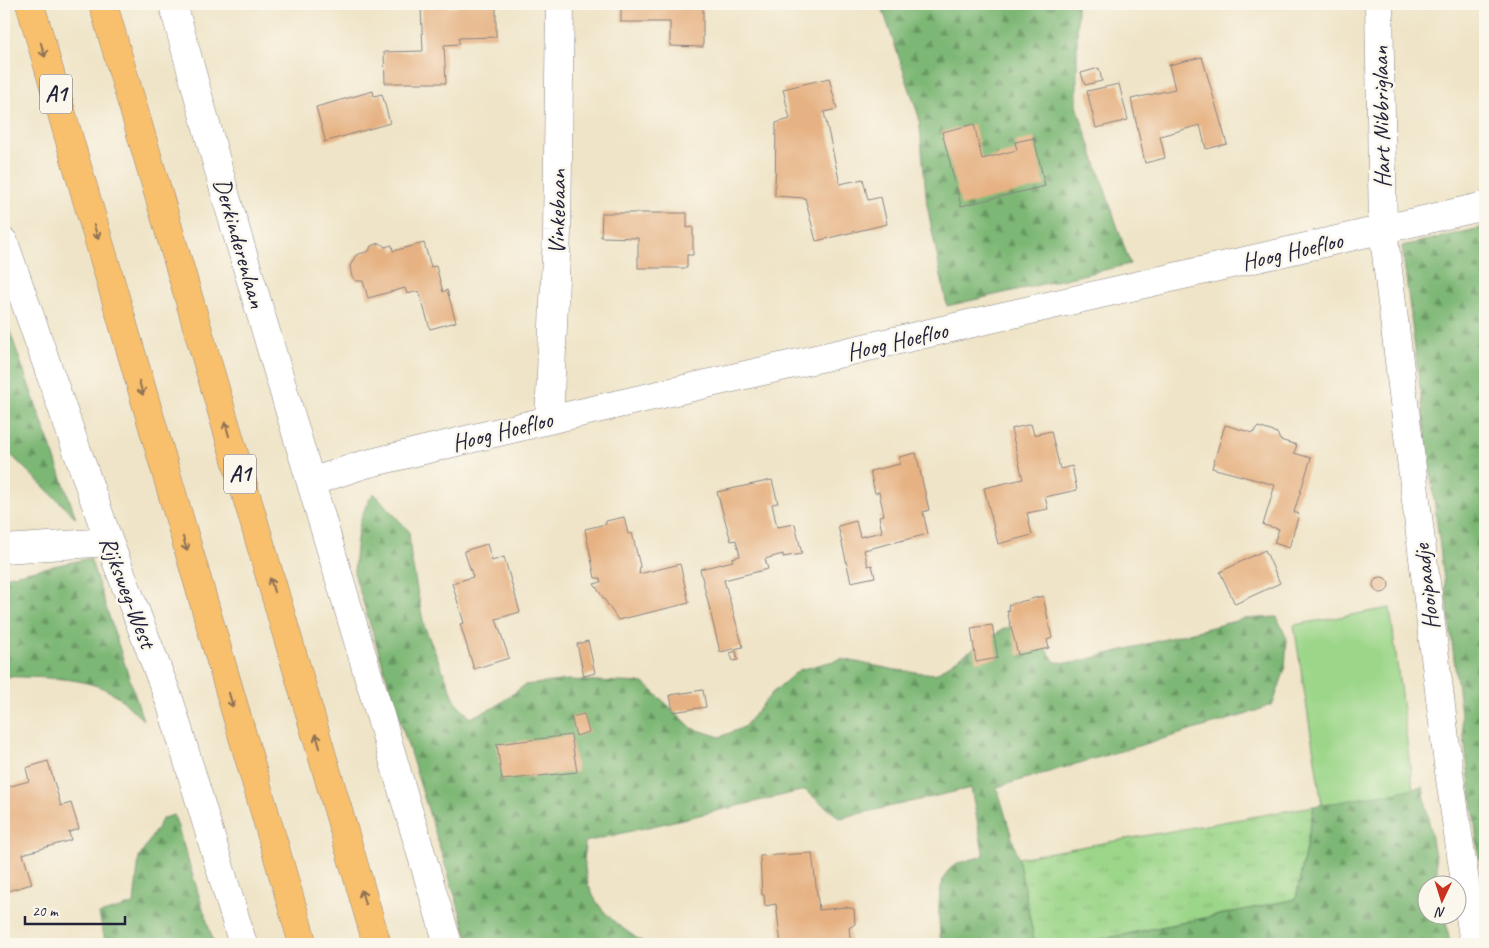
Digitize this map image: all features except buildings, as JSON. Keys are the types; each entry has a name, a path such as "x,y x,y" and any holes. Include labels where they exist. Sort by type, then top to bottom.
{"highway":[{"name":"A1","path":"30,4 303,944"},
{"name":"A1","path":"103,4 377,944"}],"street":[{"name":"Derkinderenlaan","path":"173,4 226,197 311,482"},
{"name":"Vinkebaan","path":"549,420 557,232 560,4"},
{"name":"Hart Nibbriglaan","path":"1379,4 1383,230"},
{"name":"Hoog Hoefloo","path":"311,482 362,465 549,420 1485,206"},
{"name":"Hooipaadje","path":"1383,230 1449,772 1474,944"},
{"name":"Rijksweg-West","path":"4,242 109,542 170,702 244,944"},
{"path":"311,482 448,944"},
{"path":"4,550 109,542"}],"green space":[{"path":"881,4 1077,4 1077,107 1130,264 947,306 927,205 919,117"},
{"path":"1485,227 1485,904 1402,246"},
{"path":"4,315 76,518 8,452 4,433"},
{"path":"374,493 409,531 411,557 424,626 456,702 470,718 495,707 525,685 569,680 644,683 692,728 720,737 744,727 772,693 799,670 841,659 896,670 935,674 1005,628 1031,627 1055,662 1073,663 1243,619 1277,617 1287,639 1285,669 1273,704 1248,714 997,787 1018,858 1035,944 941,944 939,902 943,880 948,871 954,866 964,861 984,856 971,788 840,818 805,790 585,842 584,861 586,877 598,903 606,914 646,944 470,944 354,573 361,521 368,502"},
{"path":"90,558 143,720 117,696 91,684 62,679 4,676 4,577"},
{"path":"1390,608 1413,789 1322,805 1294,625"},
{"path":"1423,787 1438,876 1416,876 1416,926 1447,926 1450,944 1079,944 1296,899 1314,806"},
{"path":"1314,806 1296,899 1079,944 1035,944 1018,858"},
{"path":"174,815 214,944 106,944 99,914 134,904 139,858 163,818"}]}
